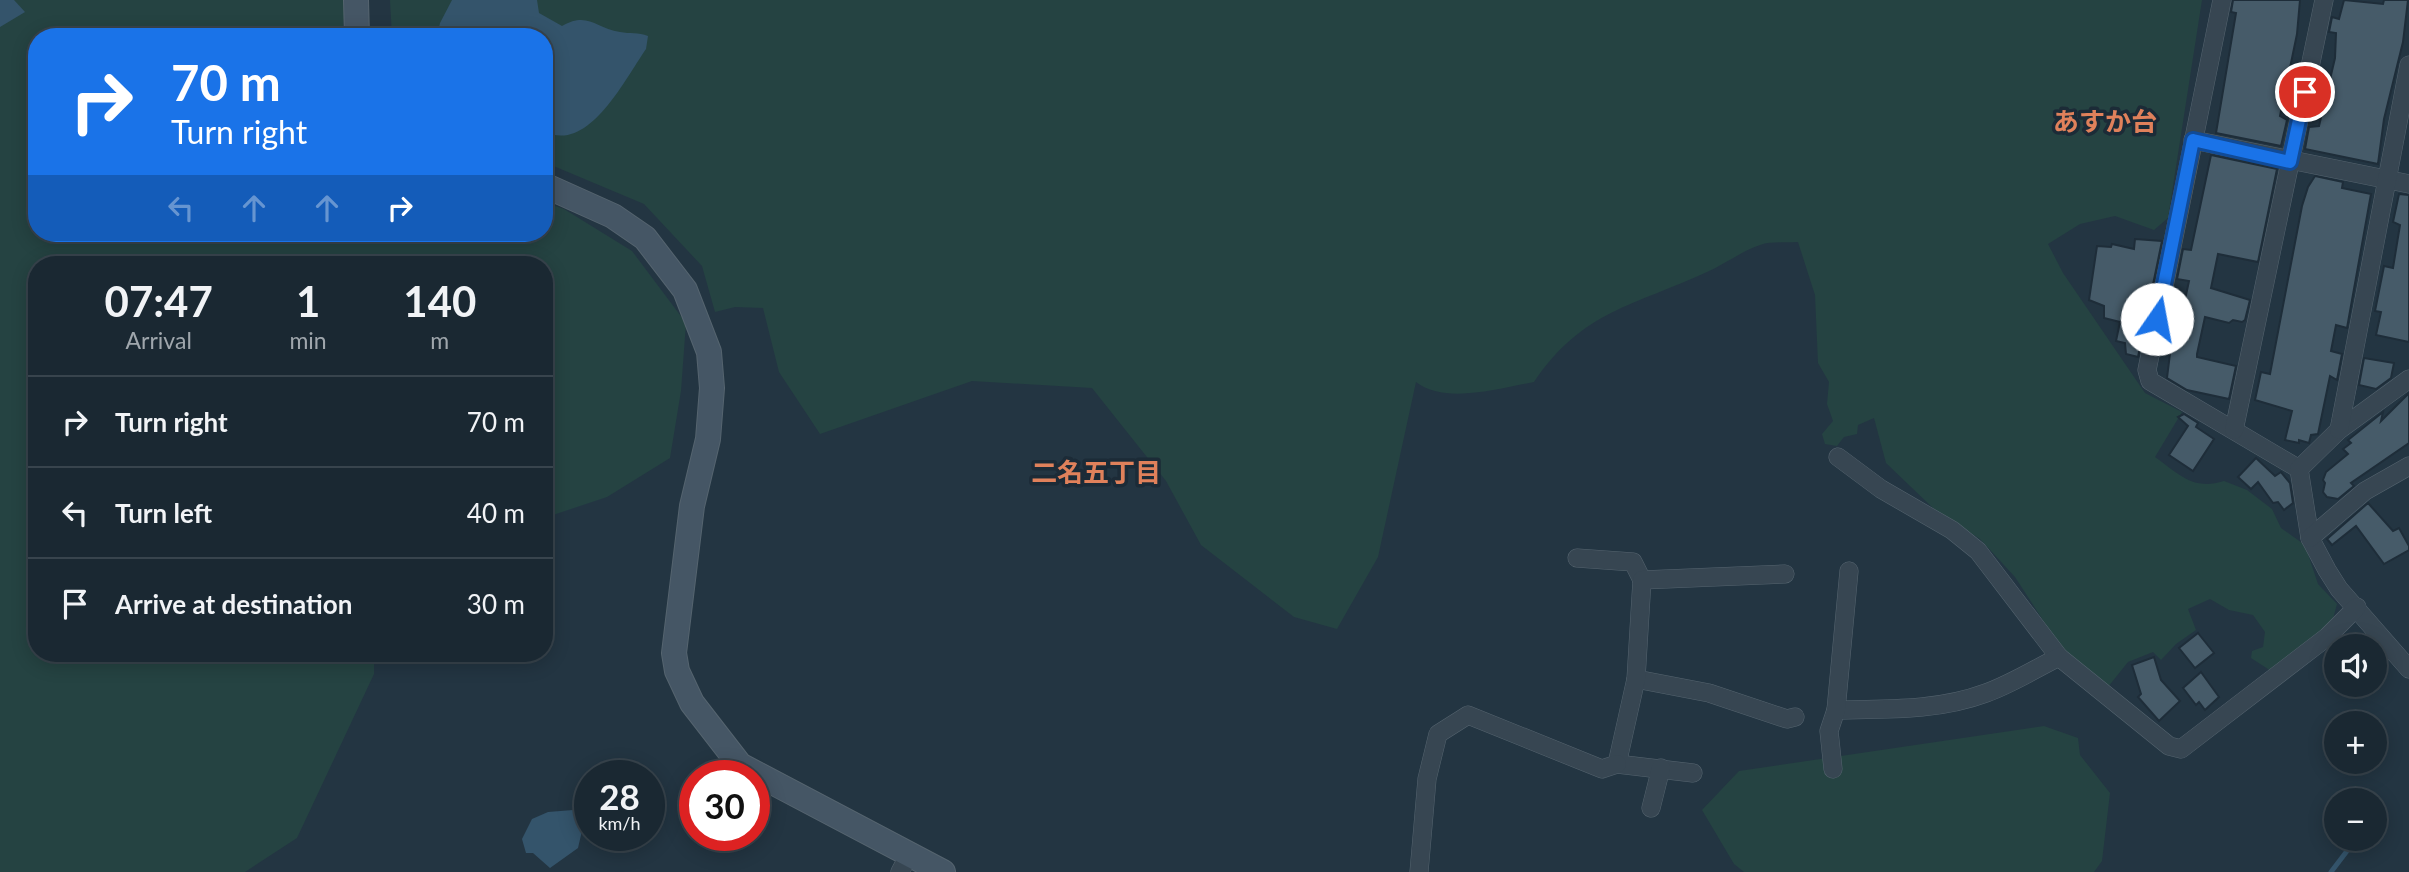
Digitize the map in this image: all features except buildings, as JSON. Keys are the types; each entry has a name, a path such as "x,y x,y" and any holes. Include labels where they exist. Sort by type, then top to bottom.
{"street":[{"path":"356,0 357,28"},
{"path":"2222,0 2147,370 2150,381 2299,469 2310,538 2339,589 2409,669"},
{"path":"2234,430 2324,0"},
{"path":"2339,430 2409,65"},
{"path":"2193,140 2290,162 2409,184"},
{"path":"553,189 613,216 645,238 685,290 709,352 712,388 708,439 692,506 674,653 677,671 692,703 740,765 905,863 943,872"},
{"path":"2299,469 2339,430 2409,379"},
{"path":"1838,457 1881,489 1952,530 1978,551 2059,657 2169,746 2181,748 2327,637 2357,607"},
{"path":"2310,538 2365,491 2409,466"},
{"path":"1577,558 1633,562 1642,580 1636,679 1617,764"},
{"path":"1833,769 1829,731 1836,710 1849,571"},
{"path":"1642,580 1785,574"},
{"path":"1836,710 1913,709 1962,700 1987,693 2059,657"},
{"path":"1636,679 1709,693 1787,719 1795,717"},
{"path":"1419,872 1427,779 1438,734 1468,715 1602,769 1617,764 1693,773"},
{"path":"1651,808 1661,768"}],"green space":[{"path":"0,0 346,0 343,28 28,28 28,242 553,242 553,205 564,209 632,251 686,323 681,391 670,458 607,497 553,515 553,256 28,256 28,662 374,662 374,674 297,838 245,872 0,872"},
{"path":"390,0 2202,0 2168,218 2154,230 2115,216 2080,224 2048,244 2063,273 2145,393 2182,412 2155,457 2179,475 2195,482 2213,484 2224,481 2247,490 2272,509 2281,528 2305,545 2318,584 2337,604 2331,626 2271,671 2251,658 2252,651 2263,647 2265,632 2253,615 2229,610 2210,599 2188,609 2196,630 2176,644 2161,660 2153,652 2128,662 2108,687 2063,651 2015,577 1980,539 1934,509 1886,463 1874,418 1858,425 1857,434 1844,437 1837,446 1825,444 1822,434 1833,421 1827,404 1829,382 1818,363 1815,295 1798,242 1760,245 1707,272 1611,313 1571,339 1534,382 1490,391 1457,394 1428,389 1416,382 1378,557 1337,629 1294,617 1201,545 1166,481 1092,388 972,381 820,434 779,372 763,308 735,307 715,312 702,266 644,204 553,166 553,28 392,28"},
{"path":"2044,726 2078,738 2080,755 2110,793 2102,861 2094,872 1744,872 1734,864 1702,810 1739,771"}],"water":[{"path":"0,0 14,0 25,12 0,27"},
{"path":"452,0 537,0 539,13 562,26 585,20 611,30 648,36 646,49 604,110 576,133 560,136 553,134 553,28 439,28"},
{"path":"574,811 574,851 550,868 533,853 526,853 522,839 532,819 548,812"}],"waterway":[{"path":"2331,872 2347,851"}],"district":[{"name":"あすか台","path":"2105,122"},
{"name":"二名五丁目","path":"1096,473"}],"route":[{"path":"2157,319 2193,140 2290,162 2305,92"}]}
